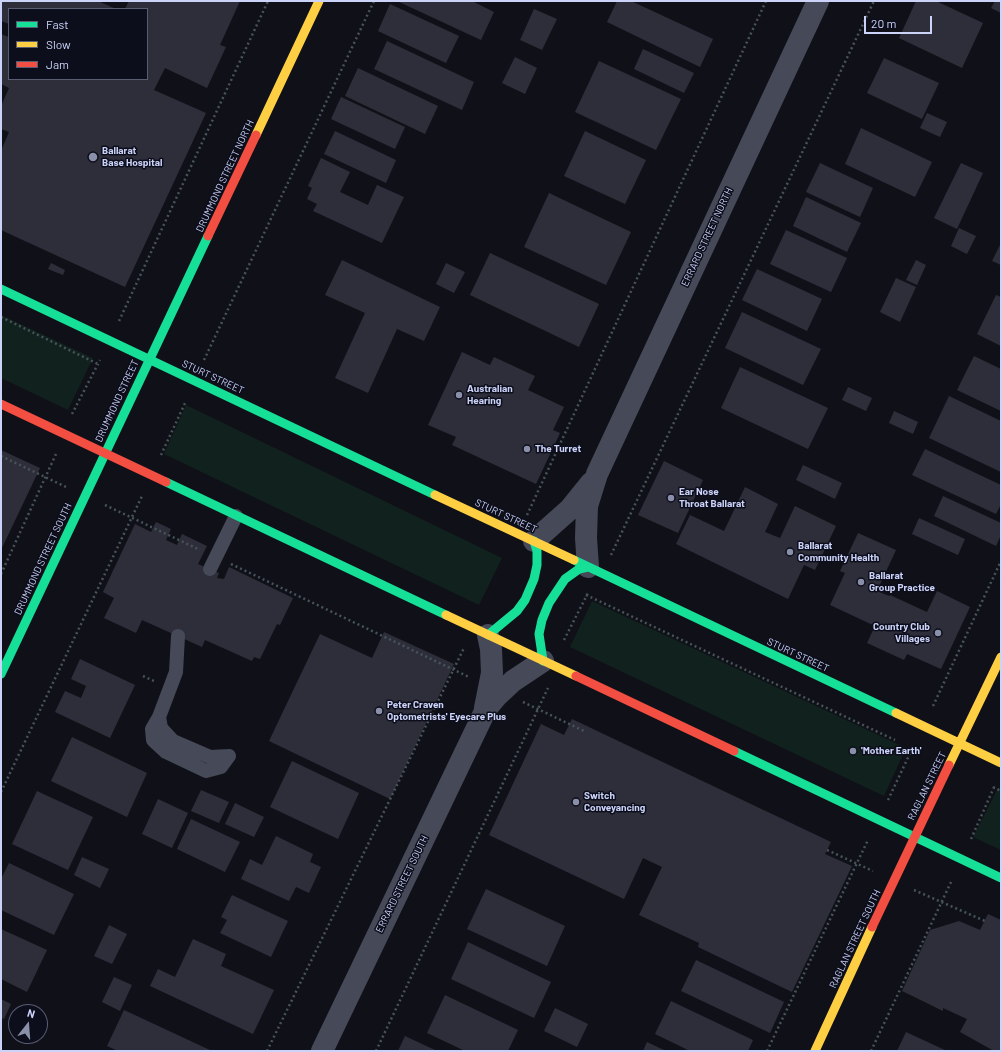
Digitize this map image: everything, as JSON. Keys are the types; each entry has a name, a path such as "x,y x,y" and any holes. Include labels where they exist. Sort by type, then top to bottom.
{"main road":[{"name":"DRUMMOND STREET NORTH","path":"149,359 319,1"},
{"name":"STURT STREET","path":"1,289 1001,763"},
{"name":"DRUMMOND STREET","path":"105,453 149,359"},
{"path":"1,404 1001,878"},
{"name":"DRUMMOND STREET SOUTH","path":"1,674 105,453"},
{"path":"480,632 517,611 525,600 534,579 537,565 537,551 534,541"},
{"path":"543,661 540,649 540,627 551,599 559,585 579,569 595,571"},
{"name":"RAGLAN STREET","path":"914,837 1001,657"},
{"name":"RAGLAN STREET SOUTH","path":"815,1051 914,837"}],"street":[{"name":"ERRARD STREET NORTH","path":"595,571 586,538 587,506 597,474 818,1"},
{"name":"ERRARD STREET NORTH","path":"534,541 578,500 597,474"},
{"path":"480,632 492,658 496,689"},
{"name":"ERRARD STREET SOUTH","path":"322,1051 496,689 543,661"}],"lane":[{"path":"213,563 236,516"},
{"path":"178,636 176,672 159,717 161,728 173,741 210,757 229,756"}],"path":[{"path":"129,298 268,1"},
{"path":"185,404 214,336 374,1"},
{"path":"540,488 766,1"},
{"path":"563,641 586,595 595,571 874,1"},
{"path":"1,317 98,364"},
{"path":"1,456 132,518 213,563 454,669 584,731"},
{"path":"1,574 46,478"},
{"path":"1,792 132,518"},
{"path":"767,1051 1001,562"},
{"path":"586,595 898,742"},
{"path":"267,1051 454,669 480,632"},
{"path":"376,1051 548,687"},
{"path":"905,745 912,748"},
{"path":"871,1051 962,860 993,787 1001,791"}],"green space":[{"path":"1,315 93,358 68,410 1,378"},
{"path":"186,405 502,558 479,605 164,454"},
{"path":"592,601 906,748 884,796 570,647"},
{"path":"998,788 1001,790 1001,850 973,837"}],"building":[{"path":"1,1 98,1 114,8 8,8 8,24 1,21"},
{"name":"Ballarat Base Hospital","path":"129,1 240,1 220,45 226,47 207,88 165,68 154,90 206,113 125,287 1,230 1,151 9,132 1,129 1,106 9,88 1,84 1,34 8,37 8,80 148,80 148,8 126,8"},
{"path":"397,1 472,1 494,12 481,40"},
{"path":"617,1 631,1 713,39 700,67 607,22"},
{"path":"916,1 936,1 983,23 962,68 899,38"},
{"path":"995,1 1001,1 1001,13 991,8"},
{"path":"390,4 459,36 446,63 378,31"},
{"path":"534,9 557,19 542,50 520,40"},
{"path":"387,41 474,82 462,110 374,69"},
{"path":"643,49 694,73 684,93 634,69"},
{"path":"515,57 537,68 525,94 502,83"},
{"path":"884,58 939,83 922,119 867,93"},
{"path":"599,61 681,99 656,150 575,112"},
{"path":"358,68 438,106 425,134 345,96"},
{"path":"341,97 405,127 395,149 331,119"},
{"path":"927,113 947,122 940,137 920,128"},
{"path":"861,128 932,162 915,197 845,164"},
{"path":"335,131 396,160 386,183 324,154"},
{"path":"585,131 646,160 625,204 564,176"},
{"path":"321,158 350,172 340,192 368,205 377,185 404,197 382,243 313,211 317,204 307,199 312,188 308,186"},
{"path":"820,163 873,188 860,217 806,192"},
{"path":"961,163 983,173 957,229 934,218"},
{"path":"549,193 631,232 606,285 524,247"},
{"path":"806,197 861,223 847,252 793,226"},
{"path":"959,228 976,236 967,254 951,246"},
{"path":"786,230 847,258 831,292 770,264"},
{"path":"1001,243 1001,265 992,261"},
{"path":"490,253 599,304 579,347 470,295"},
{"path":"342,260 440,307 424,341 397,329 368,393 335,378 365,313 325,295"},
{"path":"916,260 926,265 917,285 906,280"},
{"path":"51,263 65,270 63,275 48,269"},
{"path":"446,263 465,272 454,293 436,284"},
{"path":"757,269 822,299 807,331 742,300"},
{"path":"896,278 916,287 900,322 880,312"},
{"path":"996,295 1001,297 1001,346 977,334"},
{"path":"742,312 821,349 803,385 725,348"},
{"path":"462,352 490,365 494,357 535,376 528,390 564,407 553,430 560,433 536,484 452,445 456,437 428,425"},
{"path":"974,356 1001,369 1001,411 957,390"},
{"path":"740,367 828,408 808,449 721,408"},
{"path":"848,387 872,398 866,411 842,400"},
{"path":"949,396 1001,421 1001,472 929,438"},
{"path":"894,411 918,422 913,434 889,423"},
{"path":"925,449 1001,485 1001,504 996,514 912,475"},
{"path":"1,450 40,468 1,550"},
{"name":"Ear Nose Throat Ballarat","path":"664,461 703,480 678,533 638,515"},
{"path":"803,465 842,483 835,499 796,480"},
{"path":"745,487 778,504 765,532 780,538 795,506 836,526 815,570 804,565 788,599 676,544 690,515 724,531"},
{"path":"943,496 1001,523 1001,535 996,546 934,516"},
{"path":"919,518 965,539 958,555 912,534"},
{"path":"156,522 171,529 166,540 177,545 182,534 207,546 198,564 219,573 217,578 224,579 229,567 293,598 280,625 277,624 260,659 254,657 252,661 205,640 202,647 142,620 136,633 104,618 114,598 103,592 135,524 151,532"},
{"path":"858,533 896,550 877,591 889,596 890,595 927,612 937,591 970,607 941,669 907,654 904,660 867,643 875,626 830,605 845,573 840,571"},
{"path":"384,632 454,664 390,799 269,741 320,634 372,658"},
{"path":"80,659 135,685 110,738 55,712 65,691 81,698 86,686 71,679"},
{"path":"572,719 831,842 825,854 852,866 792,992 698,947 699,943 639,915 662,867 643,858 624,899 489,835 541,724 564,735"},
{"path":"72,737 147,773 127,817 51,781"},
{"path":"292,761 359,793 338,839 270,807"},
{"path":"201,790 229,802 219,823 191,811"},
{"path":"37,791 93,817 68,870 12,844"},
{"path":"158,799 188,813 172,848 142,834"},
{"path":"235,803 264,817 254,837 225,824"},
{"path":"191,819 240,842 225,872 177,849"},
{"path":"276,836 313,854 310,862 321,867 309,893 296,887 289,901 241,879 250,859 262,865"},
{"path":"82,857 109,869 100,888 74,875"},
{"path":"9,863 74,894 54,935 1,910 1,879"},
{"path":"486,889 565,926 547,966 467,929"},
{"path":"232,895 288,921 271,957 220,933 227,920 221,917"},
{"path":"988,914 1001,920 1001,1051 994,1051 960,1032 967,1019 943,1008 943,1011 902,991 930,930 959,921 980,930"},
{"path":"109,925 127,934 112,964 94,956"},
{"path":"1,929 47,950 27,992 1,979"},
{"path":"193,939 226,954 221,966 274,990 253,1034 150,986 158,969 175,977"},
{"path":"468,942 551,982 534,1018 451,979"},
{"path":"696,960 784,1002 770,1033 681,991"},
{"path":"114,977 132,985 120,1011 102,1002"},
{"path":"445,995 518,1030 508,1051 465,1051 427,1033"},
{"path":"1,999 11,1004 8,1004 8,1010 4,1019 1,1018"},
{"path":"671,1001 753,1040 748,1051 690,1051 655,1034"},
{"path":"555,1008 588,1024 577,1047 544,1031"},
{"path":"124,1010 212,1051 118,1051 107,1046"},
{"path":"906,1032 947,1051 897,1051"},
{"path":"405,1036 437,1051 398,1051"},
{"path":"647,1042 666,1051 643,1051"}],"traffic: fast":[{"path":"1,674 208,236"},
{"path":"1,289 435,495"},
{"path":"166,482 446,615"},
{"path":"488,635 517,611 525,600 534,579 537,565 537,551 534,541"},
{"path":"574,560 896,713"},
{"path":"543,661 539,634 542,620 549,603 565,579 579,569 588,567"},
{"path":"734,751 1001,878"}],"traffic: slow":[{"path":"256,135 319,1"},
{"path":"435,495 574,560"},
{"path":"446,615 576,676"},
{"path":"949,765 1001,657"},
{"path":"896,713 1001,763"},
{"path":"815,1051 872,927"}],"traffic: jam":[{"path":"208,236 256,135"},
{"path":"1,404 166,482"},
{"path":"576,676 734,751"},
{"path":"872,927 949,765"}],"place":[{"name":"Ballarat Base Hospital","path":"93,157"},
{"name":"Australian Hearing","path":"459,395"},
{"name":"The Turret","path":"527,449"},
{"name":"Ear Nose Throat Ballarat","path":"671,498"},
{"name":"Ballarat Community Health","path":"790,552"},
{"name":"Ballarat Group Practice","path":"861,582"},
{"name":"Country Club Villages","path":"938,633"},
{"name":"Peter Craven Optometrists' Eyecare Plus","path":"379,711"},
{"name":"'Mother Earth'","path":"853,751"},
{"name":"Switch Conveyancing","path":"576,802"}]}
